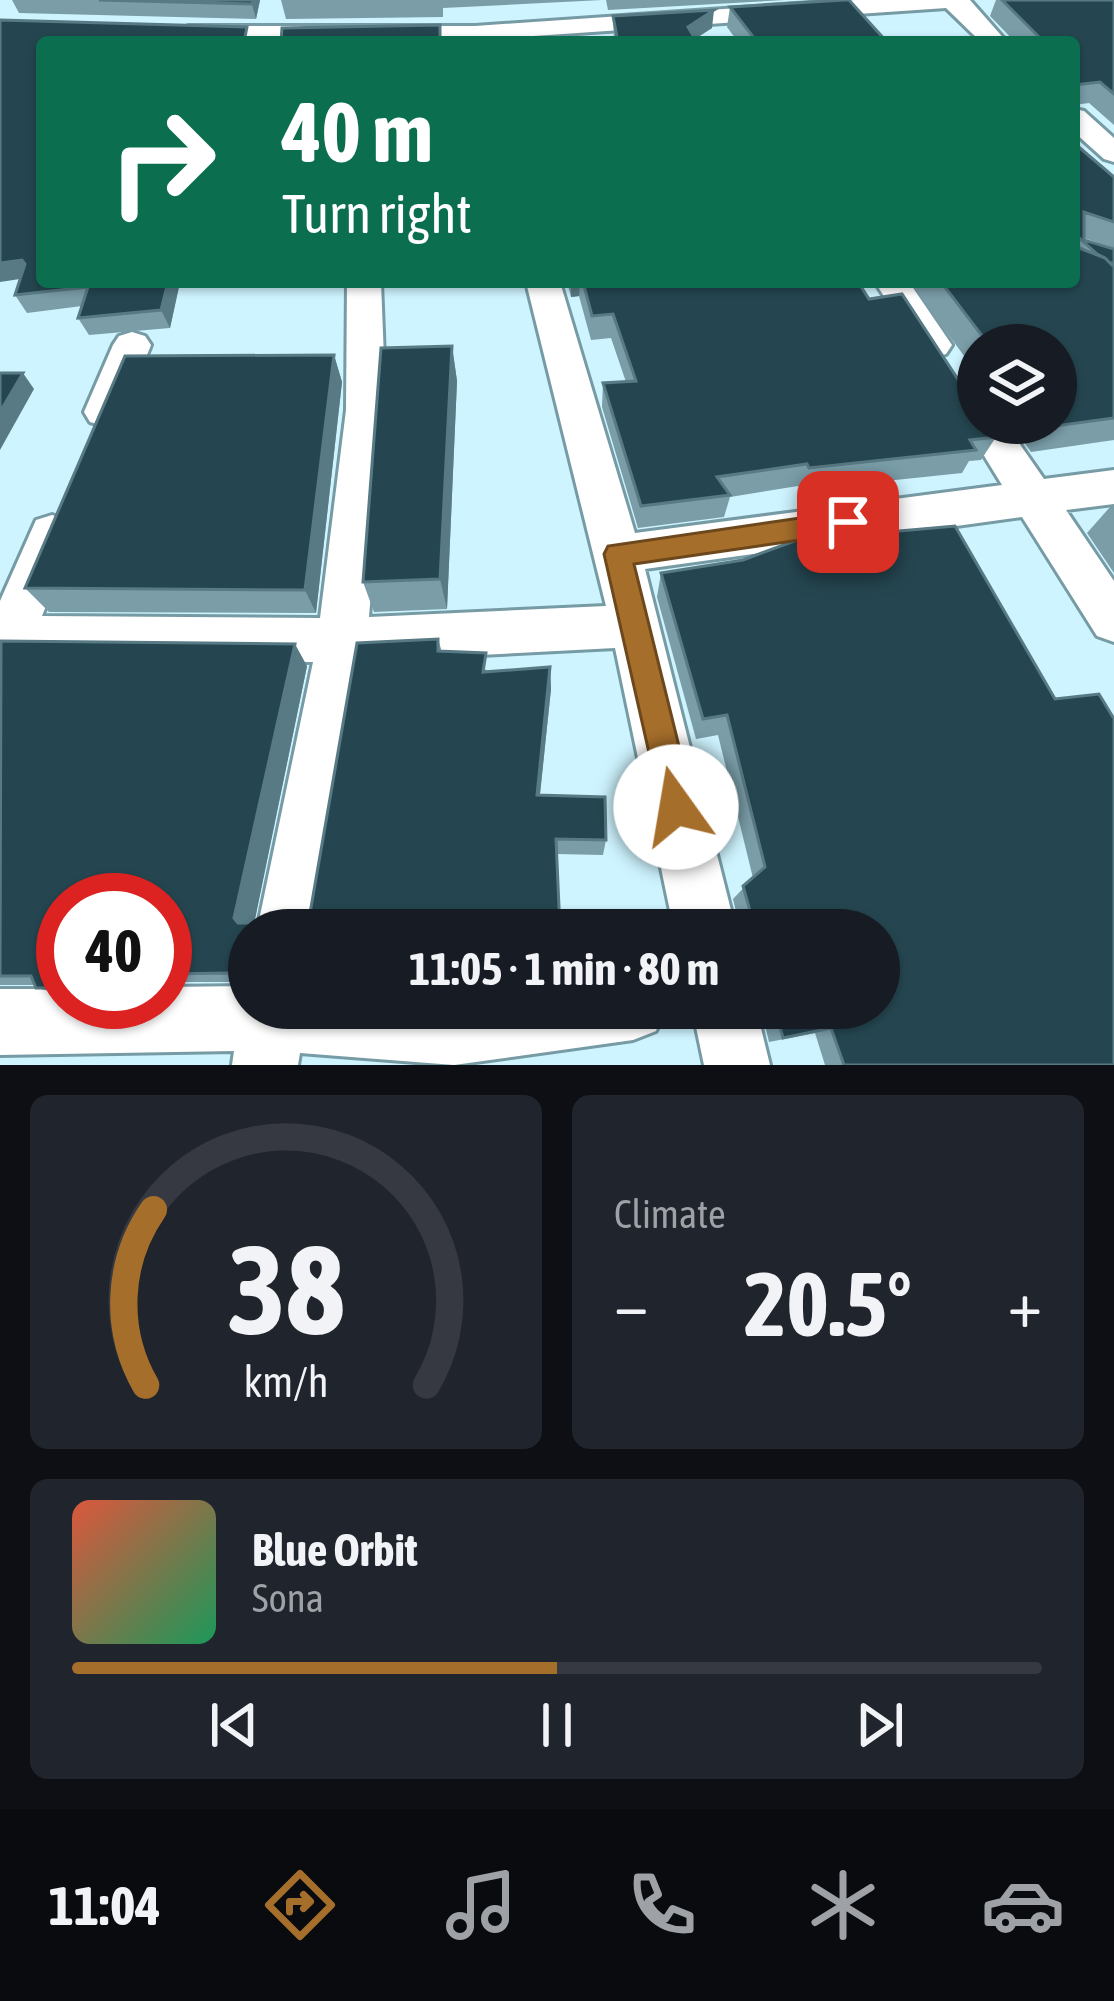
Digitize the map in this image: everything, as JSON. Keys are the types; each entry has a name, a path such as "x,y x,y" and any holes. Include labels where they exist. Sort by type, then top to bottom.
{"street":[{"path":"488,36 954,0 989,36"},
{"path":"172,32 297,36"},
{"path":"1080,120 1114,118"},
{"path":"1080,123 1114,153"},
{"path":"292,909 342,640 366,410 364,288"},
{"path":"545,288 618,554 700,909"},
{"path":"896,288 957,382"},
{"path":"88,449 132,345"},
{"path":"998,444 1114,621"},
{"path":"618,554 1114,487"},
{"path":"70,491 3,644 342,640 635,626"},
{"path":"0,1022 270,1030 453,1048 538,1029"},
{"path":"729,1029 737,1065"}],"building":[{"path":"99,0 253,0 252,4"},
{"path":"849,0 882,36 752,36 730,7"},
{"path":"1002,0 1114,0 1114,94 1100,82 1080,84 1080,36 1038,36"},
{"path":"714,10 688,27 693,36 617,36 613,16"},
{"path":"0,20 247,27 245,36 36,36 36,288 79,288 15,295 25,264 22,260 0,263"},
{"path":"440,25 440,36 281,36 282,28"},
{"path":"1080,148 1114,177 1114,222 1084,212 1084,240 1114,249 1114,263 1080,238"},
{"path":"1080,248 1105,258 1114,267 1114,418 1077,423 1077,324 973,324 946,288 1080,288"},
{"path":"88,288 166,288 161,310 78,318"},
{"path":"585,288 862,288 869,299 902,294 957,378 957,444 972,444 976,450 717,477 730,495 641,506 603,383 636,381 613,314 592,316"},
{"path":"452,346 440,579 363,582 381,348"},
{"path":"334,355 305,590 25,588 125,356"},
{"path":"0,373 23,373 0,412"},
{"path":"955,526 1055,699 1099,694 1114,719 1114,1065 844,1065 831,1029 900,1029 900,909 749,909 743,886 765,867 727,715 703,719 661,573 743,560 797,540"},
{"path":"438,639 438,651 486,653 483,672 550,667 537,795 605,797 606,840 556,839 559,909 311,909 357,643"},
{"path":"1,641 295,644 236,909 228,909 228,973 192,974 192,873 36,873 36,988 31,976 0,976"},
{"path":"781,1029 826,1029 783,1038"}],"route":[{"path":"676,807 618,554 848,522"}]}
